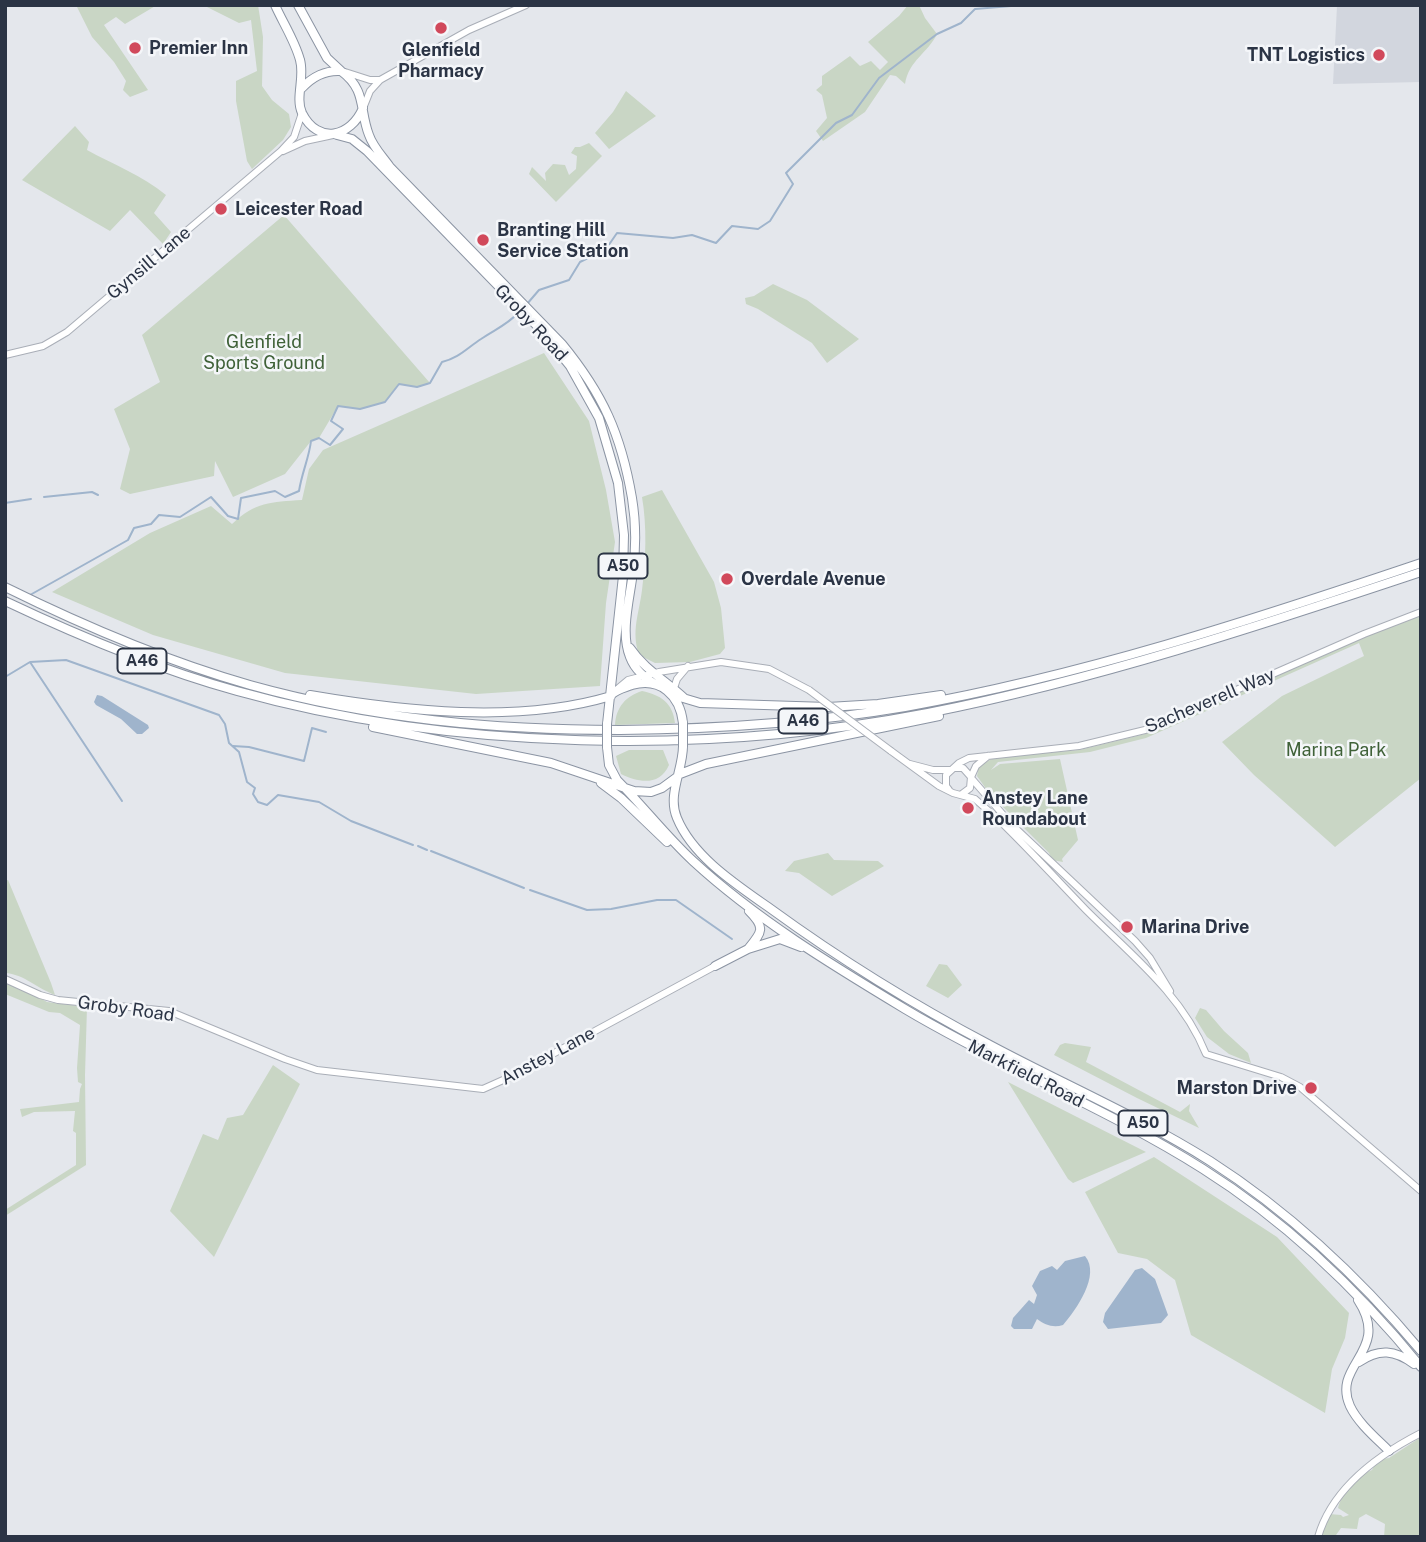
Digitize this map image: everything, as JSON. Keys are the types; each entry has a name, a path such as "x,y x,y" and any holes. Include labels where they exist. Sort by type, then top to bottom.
{"highway":[{"path":"275,5 300,61 302,113"},
{"name":"A50","path":"298,5 327,58 354,83 364,107"},
{"path":"302,88 326,72 342,71"},
{"path":"336,135 351,128 364,107"},
{"name":"Groby Road","path":"364,107 370,139 390,167 514,300"},
{"name":"A50","path":"302,113 314,127 336,135"},
{"name":"Groby Road","path":"336,135 352,139 367,150 536,322 562,344 605,407 618,436 635,524 628,645 631,660 643,676"},
{"name":"Groby Road","path":"536,322 587,393 606,438 618,483 624,557 612,694"},
{"name":"A46","path":"8,589 126,642 172,659 248,684 320,702 384,714 472,725 540,730 672,729 756,726 868,713 973,692 1132,654 1421,563"},
{"name":"A46","path":"5,601 132,657 268,699 381,723 461,732 632,740 744,736 829,728 927,713 1026,692 1252,628 1421,572"},
{"path":"628,645 644,665 673,692 679,705 684,746 679,774"},
{"path":"172,659 304,693 405,707 481,711 578,705 637,684 655,684"},
{"path":"643,676 688,701 712,704 828,707 973,692"},
{"path":"268,699 323,716 551,763 634,791 651,792 662,788 679,774 706,764 984,706 1026,692"},
{"path":"612,694 607,724 607,747 611,772 624,787"},
{"name":"Markfield Road","path":"679,774 673,798 676,817 695,846 731,879 826,949 901,995 990,1045 1150,1126 1245,1184 1342,1265 1421,1351"},
{"path":"590,776 621,798 693,867 732,895 759,921 760,935 748,949"},
{"name":"Markfield Road","path":"624,787 693,861 732,895 825,959 946,1032 1133,1129 1204,1170 1288,1231 1346,1283 1421,1368"},
{"path":"715,966 748,949 779,939 825,959"},
{"path":"1346,1283 1366,1315 1368,1325 1368,1342 1346,1383 1349,1405 1389,1451"},
{"path":"1357,1364 1376,1352 1393,1352 1421,1368"}],"street":[{"path":"364,107 370,91 380,80 470,30 526,5"},
{"path":"342,71 370,80 380,80"},
{"name":"Gynsill Lane","path":"5,355 43,346 58,339 281,152 294,137 302,113"},
{"name":"Gynsill Lane","path":"281,152 305,141 336,135"},
{"name":"Sacheverell Way","path":"952,769 969,758 1079,746 1145,730 1363,634 1421,612"},
{"path":"612,694 624,682 643,676 721,662 758,667 784,676 809,690 923,776 949,790 975,799 985,807 1142,963 1174,999"},
{"path":"673,692 681,673 688,666"},
{"path":"962,794 970,788 976,765 989,755"},
{"path":"908,763 933,770 963,768 1012,825 1150,958 1199,1037 1206,1054 1287,1079 1300,1087 1421,1191"},
{"path":"949,790 945,780 952,769"},
{"path":"1142,963 1150,958"},
{"name":"Anstey Lane","path":"285,1059 317,1070 354,1076 483,1089 715,966"},
{"path":"1151,973 1158,968"},
{"name":"Groby Road","path":"5,979 58,1000 169,1011 285,1059"},
{"path":"1318,1537 1324,1516 1339,1495 1389,1451 1421,1433"}],"shaded area":[{"path":"1337,6 1421,7 1421,82 1333,84"}],"green space":[{"path":"76,5 157,5 125,24 116,17 104,25 148,90 130,97 123,90 126,81 114,62 92,37"},
{"path":"203,5 258,5 263,37 262,86 272,100 289,114 291,127 283,140 252,169 247,161 236,101 236,81 257,71 251,20 239,23"},
{"path":"908,5 919,5 937,34 933,41 910,69 905,84 896,76 890,75 865,112 823,141 816,131 827,118 822,95 816,90 822,85 822,76 850,56 860,66 871,61 880,70 888,62 868,42"},
{"path":"626,91 656,116 609,149 595,133"},
{"path":"75,126 89,142 87,150 138,176 166,195 154,213 171,232 163,244 130,210 110,231 22,180"},
{"path":"589,143 602,156 556,202 529,174 532,167 546,181 545,173 553,164 565,165 569,175 576,169 577,156 571,153 575,147"},
{"name":"Glenfield Sports Ground","path":"284,215 430,383 417,387 399,384 385,402 360,409 338,406 319,438 311,441 285,474 233,497 215,461 214,476 130,494 120,489 130,449 114,409 160,382 142,335"},
{"path":"773,284 807,300 859,339 827,363 812,343 746,304 745,298 754,296"},
{"path":"544,353 589,421 606,490 615,542 606,603 600,686 476,694 285,673 153,635 52,592 150,533 211,506 232,524 248,511 264,504 302,500 309,469 323,450"},
{"path":"662,490 714,582 721,608 725,648 720,654 690,662 655,663 639,655 637,646 636,630 645,555 642,497"},
{"name":"Marina Park","path":"1421,615 1421,778 1335,847 1254,775 1222,742 1282,696 1364,656 1359,643 1146,738 1090,752 998,762 991,770 1000,764 1060,759 1078,840 1062,859 1063,862 1052,860 1049,853 989,793 977,776 979,766 995,757 1079,750 1145,734 1357,640"},
{"path":"642,691 665,701 672,710 675,723 615,725 617,713 623,703"},
{"path":"629,750 663,750 669,765 660,777 655,779 642,781 628,777 621,774 616,756"},
{"path":"828,853 834,860 878,861 884,866 832,896 799,873 785,871 794,861"},
{"path":"8,880 55,995 18,976 5,973 5,881"},
{"path":"939,964 947,965 962,985 948,998 926,986"},
{"path":"5,982 21,987 47,1002 87,1007 86,1165 5,1216 5,1210 76,1165 76,1133 73,1131 75,1111 34,1112 22,1117 20,1109 79,1102 82,1084 78,1082 77,1068 80,1025 60,1013 49,1012 5,994"},
{"path":"1200,1008 1206,1010 1248,1053 1251,1063 1229,1054 1207,1037 1195,1018"},
{"path":"1065,1043 1091,1047 1086,1062 1180,1112 1190,1104 1189,1111 1199,1128 1054,1055 1060,1045"},
{"path":"273,1065 300,1084 214,1257 170,1211 203,1134 218,1140 227,1118 243,1115"},
{"path":"1008,1082 1146,1152 1073,1183"},
{"path":"1154,1157 1277,1237 1349,1313 1345,1338 1332,1369 1325,1413 1191,1335 1175,1280 1147,1259 1118,1253 1085,1192"},
{"path":"1421,1437 1421,1537 1384,1537 1385,1524 1366,1514 1359,1518 1357,1529 1341,1528 1336,1535 1321,1537 1329,1514 1343,1517 1349,1515 1338,1508 1346,1491 1355,1481 1372,1470 1377,1460 1389,1458"}],"water":[{"path":"97,695 149,728 142,734 137,734 121,719 96,705 94,702"},
{"path":"1085,1256 1090,1273 1085,1292 1063,1325 1049,1325 1037,1319 1032,1329 1014,1329 1011,1326 1013,1318 1029,1300 1034,1304 1037,1295 1032,1286 1040,1271 1052,1266 1057,1270 1065,1261"},
{"path":"1142,1268 1155,1279 1168,1315 1161,1323 1108,1329 1103,1322 1105,1313 1135,1270"}],"waterway":[{"path":"527,304 539,290 569,280 580,262 606,249 617,233 673,238 692,235 716,243 732,226 758,229 770,221 793,184 786,173 836,123 852,115 879,78 937,34 961,23 975,9 1023,5"},
{"path":"30,595 128,540 134,528 151,524 159,515 180,517 211,497 228,516 238,519 241,498 275,491 285,497 299,491 311,441 319,438 330,445 343,429 331,421 338,406 360,409 385,402 399,384 417,387 430,383 442,362 458,355 518,313"},
{"path":"44,497 92,492 98,495"},
{"path":"5,503 31,499"},
{"path":"5,677 30,662 66,660 219,715 225,724 229,743 239,752 247,782 255,788 253,794 258,802 267,805 278,795 319,802 351,821 413,845"},
{"path":"30,662 122,801"},
{"path":"233,746 249,747 304,761 312,728 326,732"},
{"path":"418,846 427,850"},
{"path":"431,851 524,888"},
{"path":"530,890 587,910 611,909 657,900 676,900 732,939"}],"place":[{"name":"Glenfield Pharmacy","path":"441,28"},
{"name":"Premier Inn","path":"135,48"},
{"name":"TNT Logistics","path":"1379,55"},
{"name":"Leicester Road","path":"221,209"},
{"name":"Branting Hill Service Station","path":"483,240"},
{"name":"Overdale Avenue","path":"727,579"},
{"name":"Anstey Lane Roundabout","path":"968,808"},
{"name":"Marina Drive","path":"1127,927"},
{"name":"Marston Drive","path":"1311,1088"}]}
